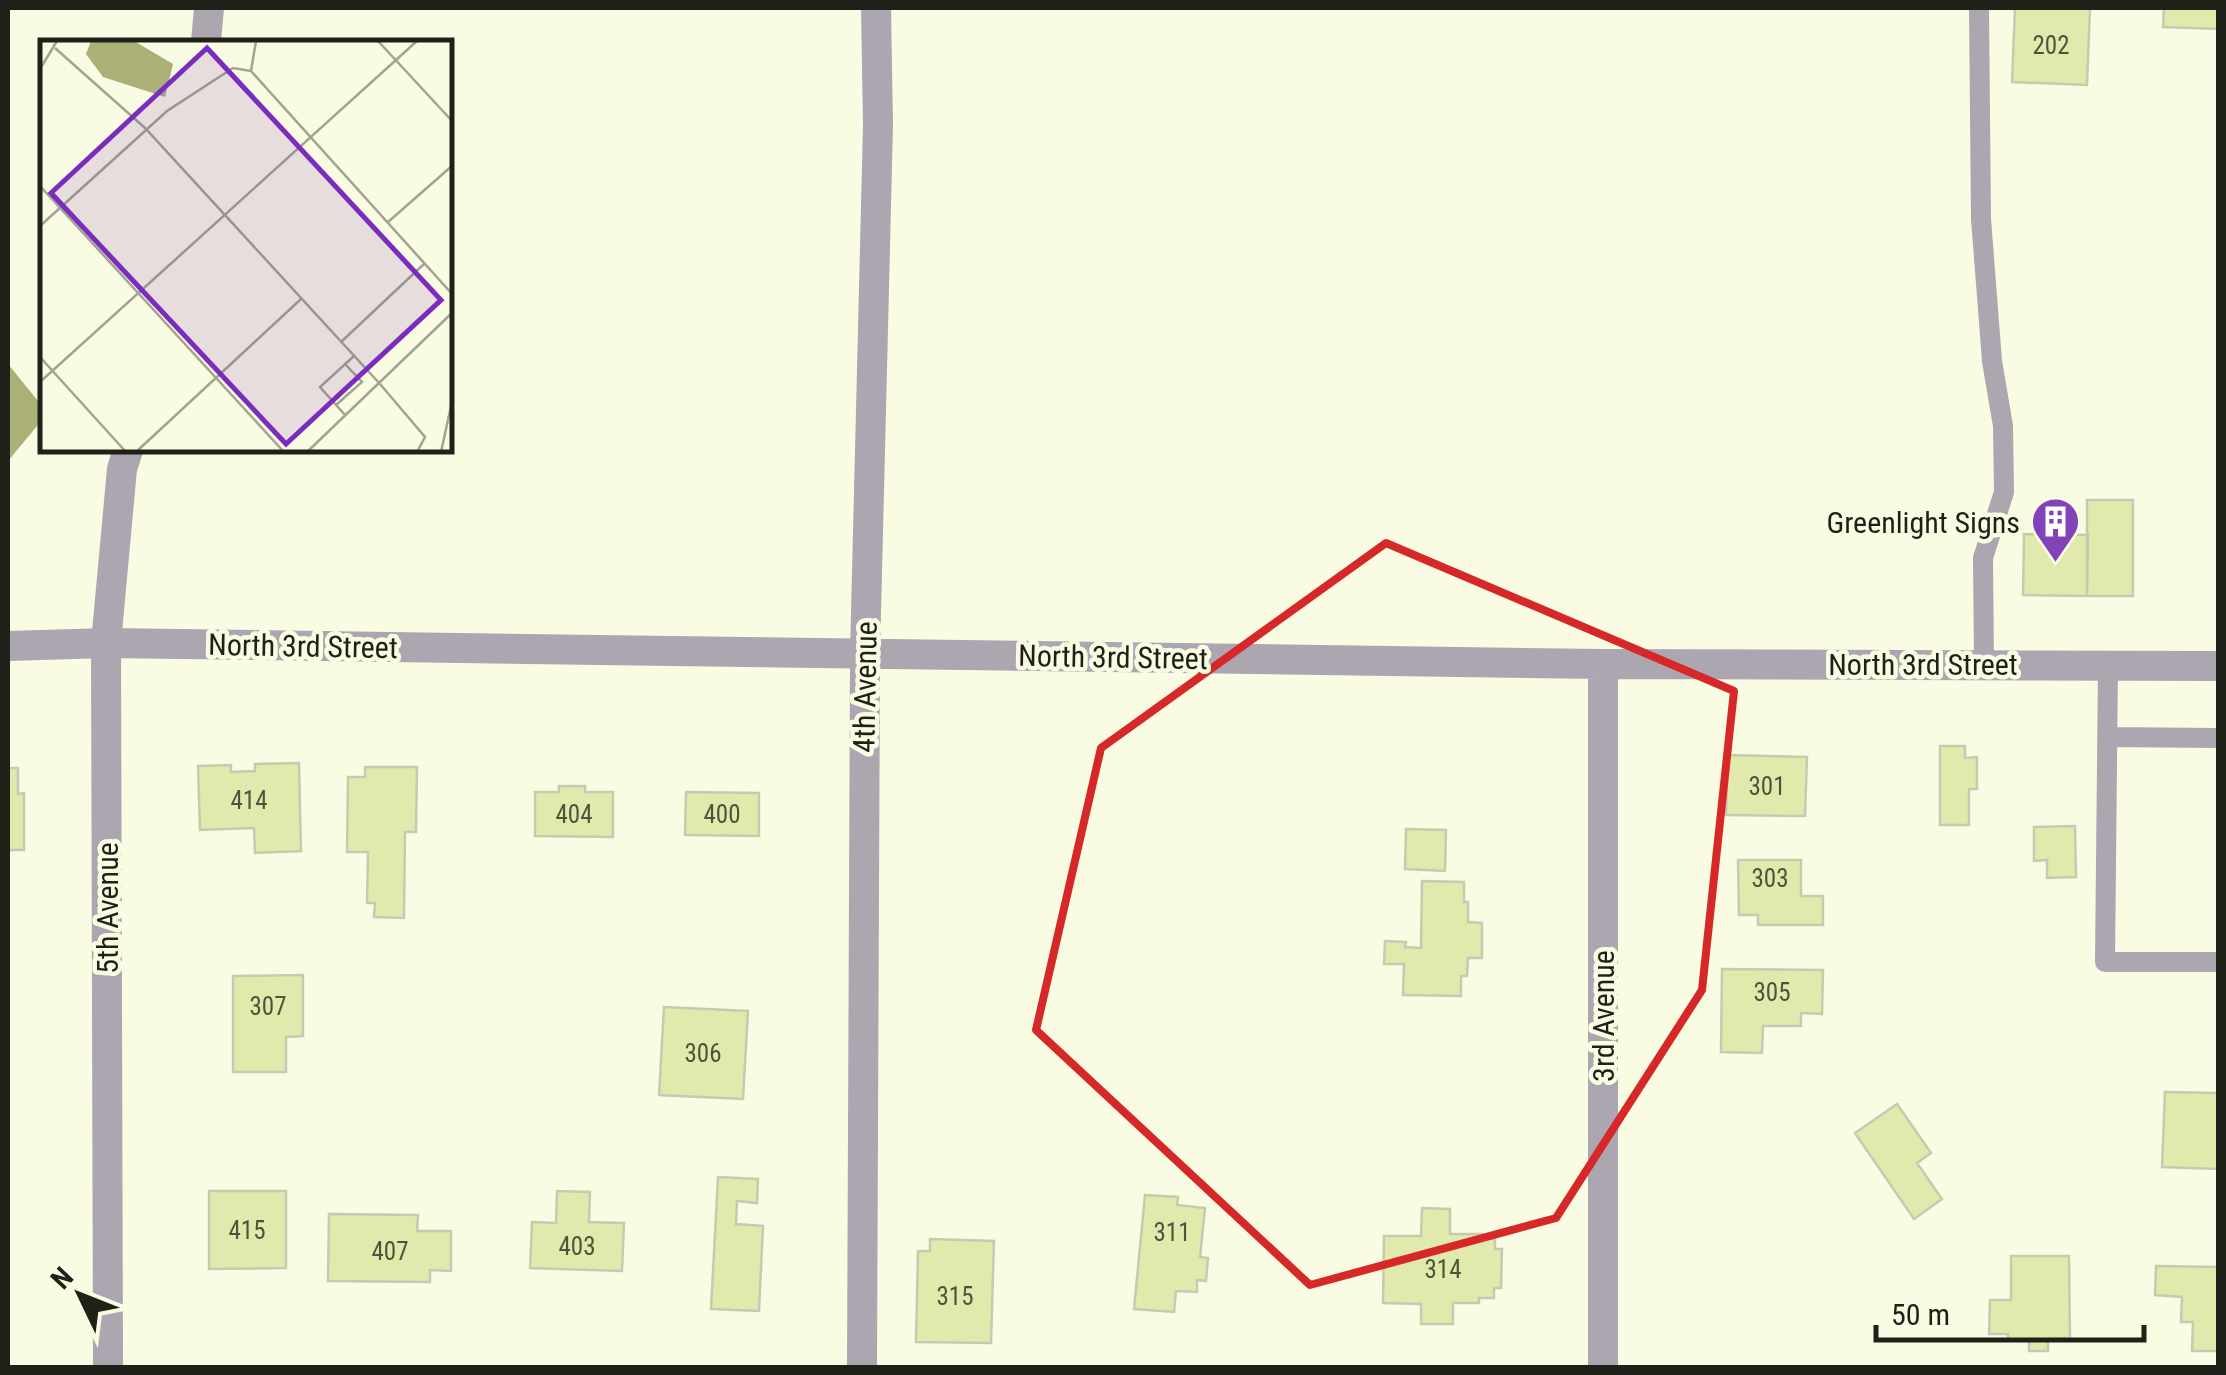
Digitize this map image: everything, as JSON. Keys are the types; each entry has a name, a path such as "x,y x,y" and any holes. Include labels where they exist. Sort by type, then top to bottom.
{"street":[{"path":"206,40 209,8"},
{"name":"4th Avenue","path":"862,1368 865,654 878,144 876,8"},
{"name":"5th Avenue","path":"108,1368 106,643 122,468 127,452"},
{"name":"North 3rd Street","path":"8,646 106,643 1603,664 2218,666"},
{"name":"3rd Avenue","path":"1603,664 1604,1368"}],"lane":[{"path":"1979,8 1981,218 1992,361 2003,426 2004,492 1982,558 1984,663"},
{"path":"2108,664 2105,962 2218,962"},
{"path":"2107,737 2218,738"}],"highlighted area":[{"path":"1386,543 1734,691 1702,990 1556,1218 1310,1285 1036,1030 1101,748"}],"shaded area":[{"path":"8,364 40,404 40,422 8,461"}],"building":[{"path":"2015,8 2090,8 2087,85 2012,82"},
{"path":"2164,8 2218,8 2218,29 2163,27"},
{"path":"2087,500 2133,500 2133,596 2087,596"},
{"name":"Greenlight Signs","path":"2024,534 2088,535 2087,596 2023,595"},
{"path":"1940,746 1965,746 1965,758 1977,757 1977,789 1969,789 1969,825 1940,825"},
{"path":"1728,755 1807,757 1805,816 1726,815"},
{"path":"299,763 301,851 255,853 254,828 200,830 198,766 231,765 231,772 255,771 255,764"},
{"path":"365,767 417,767 416,832 405,832 404,918 374,917 375,903 367,903 368,852 347,852 348,777 365,777"},
{"path":"8,768 18,768 18,794 24,793 24,850 8,850"},
{"path":"559,786 585,786 585,792 613,792 613,837 535,836 535,792 559,792"},
{"path":"686,792 759,793 759,836 685,835"},
{"path":"2075,826 2076,877 2047,878 2047,860 2034,861 2034,827"},
{"path":"1406,829 1446,830 1445,871 1405,869"},
{"path":"1738,860 1801,860 1801,896 1823,896 1823,925 1758,925 1758,915 1739,915"},
{"path":"1422,881 1464,882 1468,922 1482,923 1482,958 1468,958 1467,976 1461,976 1461,996 1403,995 1404,964 1384,964 1385,941 1406,942 1405,947 1421,948"},
{"path":"1722,969 1823,970 1822,1014 1801,1013 1801,1026 1763,1026 1762,1053 1721,1052"},
{"path":"303,975 303,1036 286,1037 286,1072 233,1072 233,976"},
{"path":"664,1007 748,1011 743,1099 659,1095"},
{"path":"2165,1092 2218,1093 2218,1169 2162,1167"},
{"path":"1897,1104 1931,1153 1917,1163 1942,1199 1914,1219 1855,1133"},
{"path":"718,1177 758,1179 757,1203 737,1201 736,1224 763,1226 759,1311 711,1309"},
{"path":"209,1191 286,1191 286,1268 209,1269"},
{"path":"557,1191 590,1192 589,1222 624,1223 622,1271 530,1268 532,1222 556,1223"},
{"path":"1145,1195 1178,1197 1177,1205 1205,1208 1200,1257 1208,1258 1206,1281 1197,1280 1197,1292 1176,1291 1174,1312 1134,1309"},
{"path":"1422,1208 1450,1209 1450,1234 1482,1234 1481,1239 1495,1239 1495,1249 1502,1249 1501,1288 1494,1288 1494,1298 1479,1298 1479,1303 1453,1303 1453,1324 1421,1324 1421,1304 1383,1303 1384,1236 1421,1236"},
{"path":"329,1214 418,1215 417,1231 451,1231 451,1271 430,1270 430,1282 328,1281"},
{"path":"930,1239 994,1241 991,1343 916,1342 918,1251 930,1251"},
{"path":"2011,1256 2069,1256 2070,1339 2048,1339 2048,1351 2029,1351 2029,1340 2008,1340 2008,1334 1989,1334 1990,1300 2011,1300"},
{"path":"2156,1266 2218,1267 2218,1351 2192,1351 2193,1322 2181,1322 2182,1297 2155,1295"}],"place":[{"name":"Greenlight Signs","path":"2055,564"}]}
